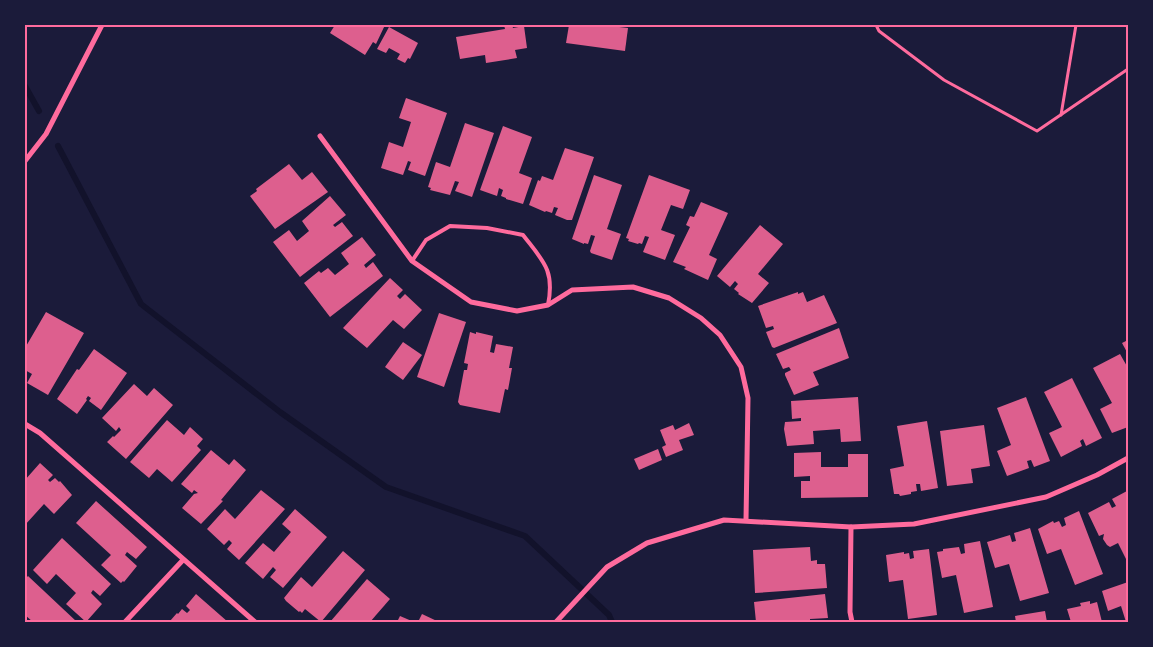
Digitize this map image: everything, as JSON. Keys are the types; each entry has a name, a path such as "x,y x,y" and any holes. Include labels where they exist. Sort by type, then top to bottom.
{"street":[{"path":"25,161 46,134 102,25"},
{"path":"320,136 412,262 471,302 518,311 548,305 572,290 634,287 668,298 702,318 720,335 741,367 748,398 746,520"},
{"path":"25,424 40,433 255,622"},
{"path":"556,621 607,567 647,542 724,520 851,527 914,524 1046,497 1096,475 1128,458"},
{"path":"851,527 850,612 852,622"},
{"path":"125,622 183,560"}],"lane":[{"path":"412,262 426,240 450,226 487,228 523,235 547,266 552,289 548,305"}],"path":[{"path":"876,25 879,31 944,80 1037,131 1128,69"},
{"path":"1061,115 1076,25"}],"building":[{"path":"335,25 385,25 376,44 373,42 365,55 330,33"},
{"path":"504,25 512,25 513,28 524,26 527,48 515,50 517,58 486,63 485,55 460,59 456,37 505,29"},
{"path":"569,25 602,25 628,28 625,51 566,43"},
{"path":"389,27 418,43 410,59 408,58 405,63 397,59 400,54 389,48 386,53 377,49"},
{"path":"406,98 447,113 425,176 408,170 411,162 408,161 403,175 381,168 389,142 403,147 411,122 399,118"},
{"path":"465,123 494,133 472,197 455,191 459,182 455,181 450,195 430,190 431,188 428,187 436,162 450,167"},
{"path":"503,126 532,137 519,173 532,178 523,204 501,196 503,190 499,188 497,196 480,190"},
{"path":"565,148 594,157 572,220 555,215 558,208 554,207 552,213 529,205 538,180 540,181 542,176 553,180"},
{"path":"289,164 302,180 312,172 328,192 275,229 250,196 257,191 256,189"},
{"path":"594,175 622,185 607,229 621,234 612,260 591,253 595,236 591,235 588,244 572,239"},
{"path":"649,175 690,190 683,209 671,205 661,230 675,235 665,260 643,252 649,237 645,236 642,244 628,241 629,239 626,238"},
{"path":"330,196 346,215 333,225 335,227 342,222 353,236 300,277 273,242 289,230 297,241 309,231 302,221"},
{"path":"701,202 728,213 709,255 717,259 708,280 673,262 690,227 686,225 690,216 694,217"},
{"path":"760,225 783,244 758,274 769,283 752,303 734,289 738,284 735,281 730,287 717,276"},
{"path":"362,237 376,255 364,265 366,268 373,262 383,276 330,317 304,283 319,271 321,273 328,268 335,275 349,264 341,253"},
{"path":"390,278 403,290 397,296 400,299 405,294 422,310 404,329 393,320 367,348 343,328"},
{"path":"798,292 798,294 803,292 807,302 824,295 837,323 774,348 766,332 774,329 773,326 766,328 758,306"},
{"path":"46,312 84,333 48,395 27,383 32,374 25,370 25,348"},
{"path":"439,313 466,322 444,387 417,377"},
{"path":"839,328 849,358 813,372 819,385 794,395 785,375 785,373 791,370 789,367 783,369 776,354"},
{"path":"470,332 493,336 490,352 494,353 496,344 513,347 509,368 512,368 508,390 505,389 500,413 460,405 458,402 464,370 467,370 468,364 464,363"},
{"path":"1128,340 1128,354 1122,343"},
{"path":"403,342 422,355 403,380 385,367"},
{"path":"94,349 127,373 101,410 89,401 91,398 88,396 77,414 57,399 77,369 79,370"},
{"path":"1120,354 1128,368 1128,427 1112,433 1100,409 1112,403 1093,368"},
{"path":"1072,378 1102,438 1086,446 1083,439 1080,441 1082,446 1061,457 1049,433 1062,427 1044,392"},
{"path":"134,384 147,396 154,388 173,405 126,459 107,442 121,430 119,427 116,431 102,418"},
{"path":"858,397 861,441 841,442 840,429 813,431 814,444 787,446 784,429 785,422 801,421 801,418 792,419 791,401"},
{"path":"1026,397 1050,461 1034,467 1031,460 1027,461 1029,468 1007,476 997,451 1011,445 997,408"},
{"path":"167,420 184,435 190,427 203,439 197,446 201,450 172,482 157,469 149,478 130,462"},
{"path":"927,421 938,488 921,491 920,484 916,484 917,491 911,492 911,494 900,496 899,494 894,494 890,469 904,466 897,426"},
{"path":"689,423 694,435 679,440 683,450 666,457 662,447 666,445 660,430 673,425 675,430"},
{"path":"984,425 990,466 971,469 973,483 947,486 940,431"},
{"path":"658,449 662,460 639,470 634,459"},
{"path":"211,450 229,465 234,459 246,470 221,500 223,501 201,524 182,508 194,494 198,493 194,490 192,493 181,484"},
{"path":"821,452 821,467 848,467 848,454 868,454 868,497 801,498 801,481 810,481 810,476 794,477 794,453"},
{"path":"40,463 53,475 48,480 50,482 55,478 72,495 54,514 44,504 25,525 25,480"},
{"path":"261,490 285,509 239,560 227,549 232,543 229,540 224,545 207,529 225,509 235,519"},
{"path":"1127,491 1128,563 1118,543 1110,547 1103,539 1104,534 1099,536 1088,513 1109,502 1112,508 1116,506 1112,499"},
{"path":"96,501 147,547 136,559 127,552 125,555 137,566 121,583 101,565 111,555 76,523"},
{"path":"295,509 327,537 283,588 270,577 276,570 273,567 263,579 245,563 263,543 274,552 291,532 282,524"},
{"path":"1079,511 1103,574 1075,585 1061,549 1047,554 1038,529 1053,521 1054,523 1059,521 1062,527 1066,525 1064,518"},
{"path":"1030,528 1049,593 1020,601 1009,564 995,568 987,542 1010,535 1012,542 1016,541 1014,533"},
{"path":"62,538 111,584 100,596 93,590 91,593 102,604 86,622 66,604 76,593 56,574 47,584 33,570"},
{"path":"980,541 993,607 964,613 956,575 942,578 937,552 943,551 943,549 959,547 961,554 965,553 964,544"},
{"path":"810,547 811,561 817,560 817,564 825,564 827,588 755,593 753,550"},
{"path":"929,549 937,615 908,619 903,580 889,582 886,555 904,552 904,554 909,553 910,559 914,558 913,551"},
{"path":"343,551 365,570 321,622 305,609 302,613 299,612 286,601 284,598 301,577 312,587"},
{"path":"28,576 77,622 33,622 25,615 25,579"},
{"path":"367,579 390,599 370,622 330,622"},
{"path":"1128,582 1128,622 1126,622 1121,606 1108,611 1102,591"},
{"path":"196,594 228,622 171,622 182,609 187,613 190,610 186,606"},
{"path":"825,594 828,618 810,619 810,622 756,622 754,602"},
{"path":"1090,601 1090,604 1097,602 1102,622 1071,622 1067,609 1081,606 1080,603"},
{"path":"1045,611 1047,622 1016,622 1015,616"},
{"path":"422,614 439,622 418,622"},
{"path":"400,616 414,622 397,622"}],"waterway":[{"path":"25,86 39,111"},
{"path":"58,146 141,304 280,412 386,487 525,536 609,615 612,622"}]}
